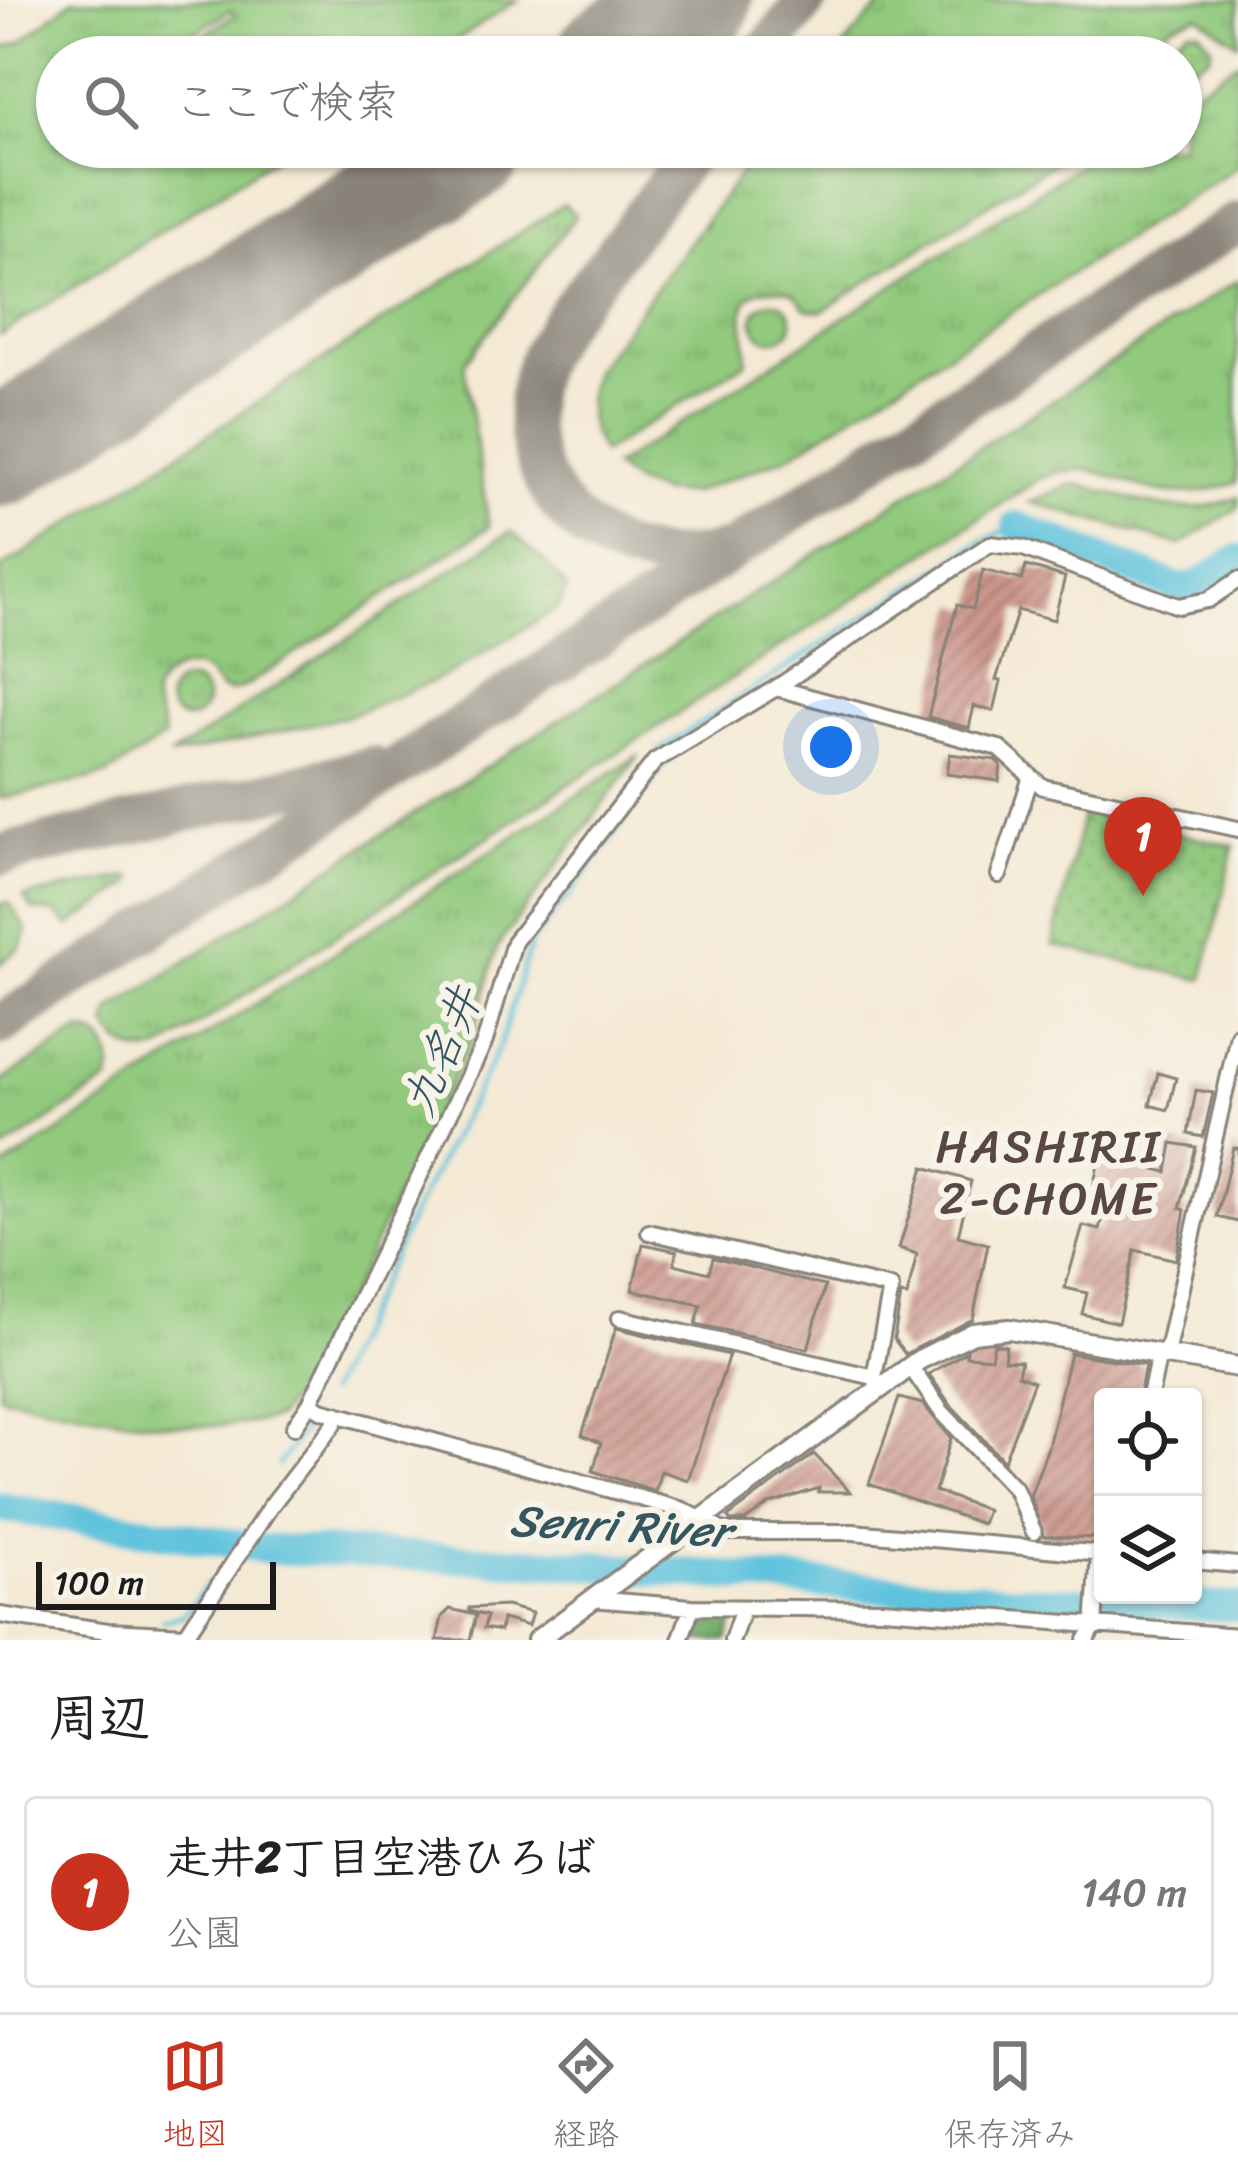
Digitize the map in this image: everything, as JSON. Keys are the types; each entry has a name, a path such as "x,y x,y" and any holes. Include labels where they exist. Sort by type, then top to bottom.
{"street":[{"path":"294,1427 310,1403 485,1041 514,942 655,761 776,688 990,544 1023,548 1178,606 1208,600 1238,580"},
{"path":"776,688 999,748 1043,787 1238,829"},
{"path":"999,875 1031,777"},
{"path":"1153,1388 1232,1088 1238,1035"},
{"path":"649,1232 891,1288 877,1383"},
{"path":"620,1318 877,1383"},
{"path":"537,1640 877,1383 956,1340 1009,1328 1238,1367"},
{"path":"910,1366 941,1411 1015,1489 1034,1532"},
{"path":"310,1403 683,1510 725,1532 853,1532 1094,1553"},
{"path":"0,1615 108,1631 186,1636 338,1414"},
{"path":"1202,1562 1238,1564"},
{"path":"596,1595 692,1607 883,1609 1090,1633 1238,1636"},
{"path":"680,1640 692,1607"},
{"path":"732,1640 743,1608"}],"green space":[{"path":"72,0 518,0 462,36 203,36 234,15 231,10 190,36 36,36 36,168 258,168 0,335 0,49 21,42"},
{"path":"891,0 1238,0 1238,43 1198,15 1168,26 1164,36 853,36"},
{"path":"1189,29 1200,30 1212,46 1210,55 1202,60 1202,36 1179,36"},
{"path":"1238,62 1238,166 789,456 693,493 663,493 638,485 613,467 1075,168 1202,168 1202,85"},
{"path":"744,168 1045,168 822,311 806,309 787,291 760,290 750,296 743,315 746,362 602,453 589,413 594,371"},
{"path":"564,204 575,215 571,222 464,364 489,527 246,686 223,690 198,669 169,674 154,697 164,738 107,775 0,799 0,569"},
{"path":"1238,280 1236,483 1179,493 1151,490 1094,471 1041,478 158,1051 127,1047 106,1025 111,1010"},
{"path":"773,302 787,307 792,321 787,335 773,340 759,335 754,321 759,307"},
{"path":"1074,484 1174,508 1215,505 1238,497 1238,508 1180,545 1030,502"},
{"path":"511,531 567,589 558,608 446,676 348,716 169,757"},
{"path":"187,681 200,687 206,700 200,713 187,719 174,713 168,700 174,687"},
{"path":"639,755 497,947 474,1035 305,1389 295,1393 278,1417 246,1424 176,1425 0,1396 0,1170"},
{"path":"1083,812 1234,846 1203,980 1053,945"},
{"path":"133,878 130,885 69,926 56,913 33,910 24,897"},
{"path":"9,902 27,930 21,947 0,964 0,904"},
{"path":"80,1031 96,1036 107,1048 109,1081 0,1152 0,1082"},
{"path":"696,1612 737,1612 727,1640 686,1640"}],"building":[{"path":"1026,566 1065,577 1054,620 1018,610 996,680 1001,681 994,711 974,706 969,728 928,717 957,605 973,609 983,570 1022,580"},
{"path":"950,754 995,760 1001,765 999,781 947,774"},
{"path":"1158,1073 1176,1078 1168,1110 1150,1105"},
{"path":"1196,1090 1213,1093 1203,1137 1188,1134"},
{"path":"1172,1143 1196,1147 1180,1208 1185,1210 1176,1260 1135,1250 1118,1323 1082,1314 1087,1293 1065,1288 1083,1226 1100,1230 1110,1187 1094,1183 1100,1156 1167,1172"},
{"path":"1233,1148 1238,1148 1238,1222 1217,1217"},
{"path":"924,1167 971,1181 958,1236 988,1244 973,1319 905,1354 894,1339 901,1295 907,1296 917,1254 899,1248"},
{"path":"643,1244 677,1251 674,1264 709,1273 713,1258 825,1286 808,1349 696,1324 701,1305 632,1290"},
{"path":"616,1328 729,1355 688,1480 661,1471 655,1491 593,1471 601,1443 582,1435"},
{"path":"994,1344 1006,1346 1004,1360 1021,1361 1018,1375 1034,1381 1004,1461 950,1404 929,1374 967,1351 966,1356 991,1358"},
{"path":"1070,1353 1145,1365 1141,1388 1094,1388 1094,1538 1044,1536 1030,1496 1048,1447"},
{"path":"899,1398 923,1404 951,1438 935,1491 987,1510 982,1524 869,1484"},
{"path":"814,1454 850,1492 818,1492 819,1488 769,1504 745,1521 730,1521 728,1517"},
{"path":"506,1606 532,1613 528,1626 502,1619 500,1631 484,1628 487,1616 469,1611 469,1608"},
{"path":"450,1609 476,1615 470,1640 437,1640 442,1617"}],"waterway":[{"name":"九名井","path":"658,751 984,540 1017,526"},
{"name":"九名井","path":"1017,526 1181,589 1198,585 1238,559"},
{"name":"九名井","path":"328,1393 500,1045 532,940 666,763"},
{"name":"九名井","path":"278,1465 312,1418"},
{"name":"Senri River","path":"0,1507 268,1549 573,1564 1012,1599 1238,1607"},
{"name":"九名井","path":"163,1621 184,1615 209,1583"}],"taxiway":[{"path":"779,36 807,0"},
{"path":"678,168 548,341 533,376 529,423 532,447 551,491 597,538 648,556 684,558 720,552"},
{"path":"0,1025 1238,222"},
{"path":"0,855 372,767"}],"runway":[{"path":"642,36 698,0"},
{"path":"0,453 439,168"}],"place":[{"name":"走井2丁目空港ひろば","path":"1143,896"}],"district":[{"name":"HASHIRII 2-CHOME","path":"1049,1172"}]}
